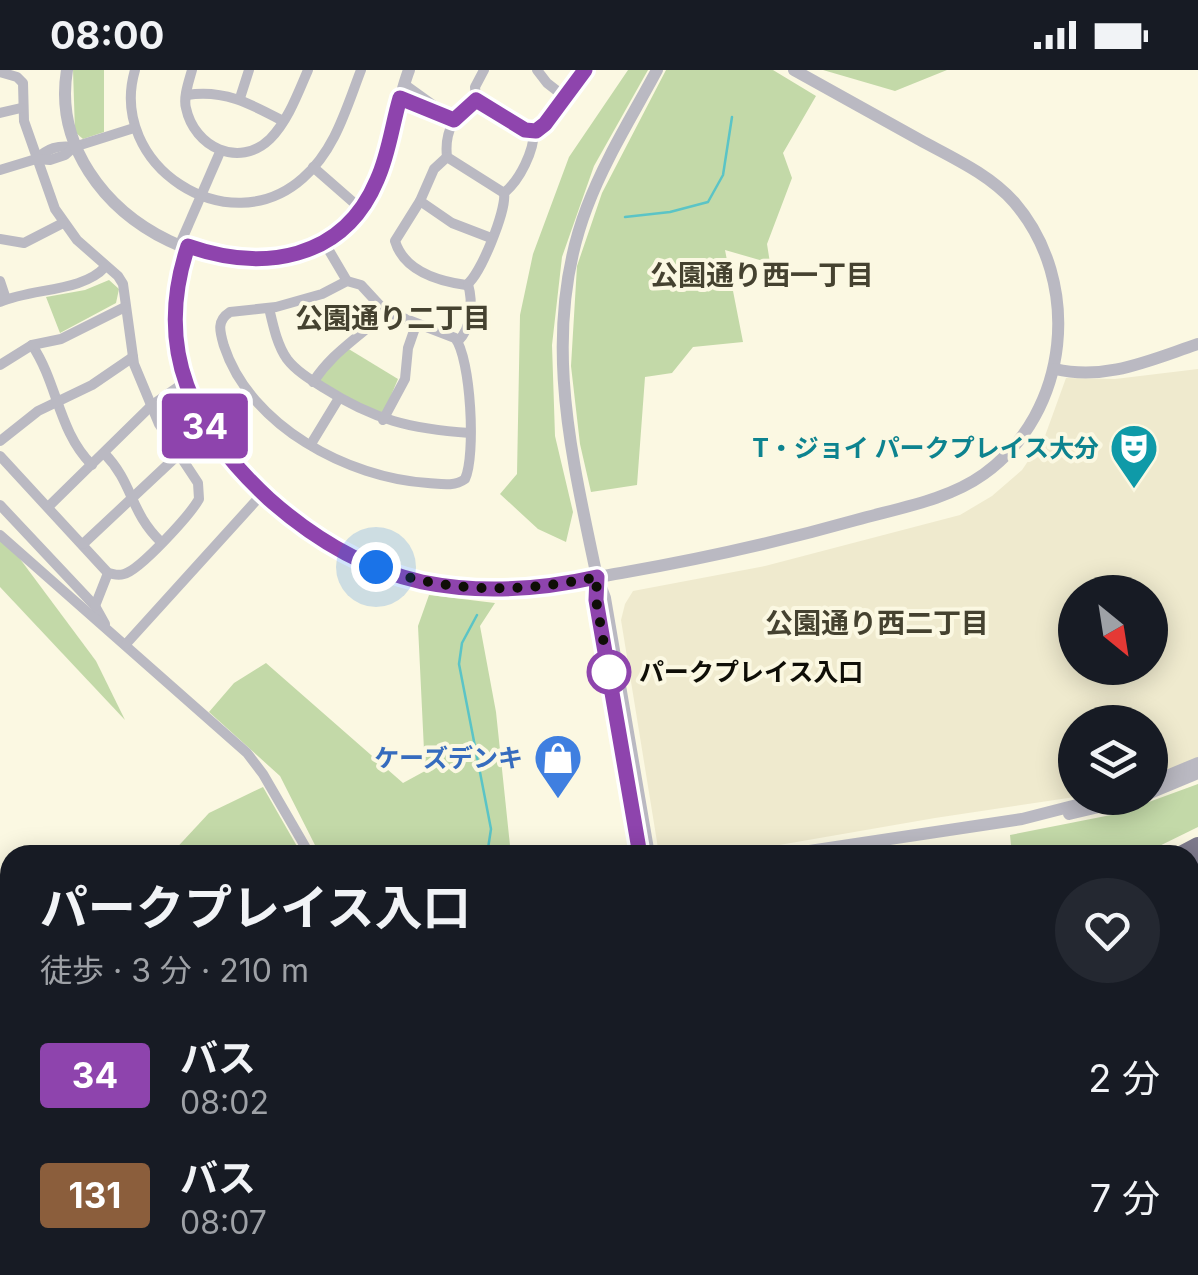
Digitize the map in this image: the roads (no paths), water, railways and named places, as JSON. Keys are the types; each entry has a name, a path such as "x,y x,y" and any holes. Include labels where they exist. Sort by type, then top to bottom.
{"street":[{"path":"67,70 66,113 74,147 106,196 128,218 220,258 285,258 324,242 362,206 382,168 404,84 454,120"},
{"path":"135,70 130,87 134,128 145,152 163,173 201,195 249,202 272,196 313,167 337,132 361,70"},
{"path":"192,70 184,105 194,130 220,152 245,150 268,142 308,70"},
{"path":"240,98 249,70"},
{"path":"476,100 475,88 484,70"},
{"path":"537,70 565,97"},
{"path":"476,100 525,130 534,131 545,124 585,70"},
{"path":"647,845 605,598 597,577 564,406 560,357 562,308 573,248 589,200 658,70"},
{"path":"220,152 184,245 175,299 178,352 185,382 215,442 298,524 336,548 376,567 420,581 466,589 512,590 756,548 935,498 985,474 1022,436 1038,412 1055,369 1059,320 1054,282 1036,236 1012,200 976,171 794,70"},
{"path":"0,72 17,76 23,83 26,91 22,108 36,159 63,223 122,284 132,357 151,406 198,483 200,499 162,542 119,576 108,573 0,456"},
{"path":"186,95 240,98 283,121"},
{"path":"468,284 428,276 413,266 398,250 396,235 420,201 434,169 447,157 447,136 454,120 476,100"},
{"path":"0,112 22,108"},
{"path":"0,170 36,159 50,160 74,147 134,128"},
{"path":"504,193 514,184 532,148 534,131"},
{"path":"447,157 504,193"},
{"path":"313,167 362,206"},
{"path":"468,284 479,274 505,205 504,193"},
{"path":"420,201 452,222 491,238"},
{"path":"0,239 24,244 63,223"},
{"path":"324,242 347,280 361,285 385,311 458,341 463,354 470,433 468,474 462,482 454,485 399,480 368,472 312,444 270,416 237,375 225,348 220,326 223,317 234,310 268,308 322,294 347,280"},
{"path":"0,281 3,300 86,282 105,268"},
{"path":"458,341 467,330 471,303 468,284"},
{"path":"0,364 32,345 60,339 125,307"},
{"path":"268,308 280,348 288,361 313,382 383,420 416,429 470,433"},
{"path":"313,382 332,354 363,333 385,311"},
{"path":"383,420 405,379 408,348 416,325"},
{"path":"1055,369 1082,374 1109,372 1198,344"},
{"path":"32,345 47,371 73,443 92,465"},
{"path":"0,441 18,424 92,385 132,357"},
{"path":"48,507 151,406 185,382"},
{"path":"312,444 339,398"},
{"path":"104,454 126,479 130,500 144,524 162,542"},
{"path":"83,544 178,455"},
{"path":"126,644 263,493"},
{"path":"0,505 95,606 108,631"},
{"path":"0,535 247,753 304,845"},
{"path":"95,606 108,573"},
{"path":"597,577 596,600 638,845"},
{"path":"1168,776 1198,763"},
{"path":"1168,786 1198,773"},
{"path":"897,845 1058,809"},
{"path":"848,845 1058,815"}],"waterway":[{"path":"625,217 670,212 708,202 723,175 732,117"},
{"path":"477,615 462,643 459,664 491,829 489,845"}],"place":[{"name":"T・ジョイ パークプレイス大分","path":"1134,490"},
{"name":"パークプレイス入口","path":"609,672"},
{"name":"ケーズデンキ","path":"558,800"}],"district":[{"name":"公園通り西一丁目","path":"762,275"},
{"name":"公園通り二丁目","path":"393,318"},
{"name":"公園通り西二丁目","path":"877,623"}]}
